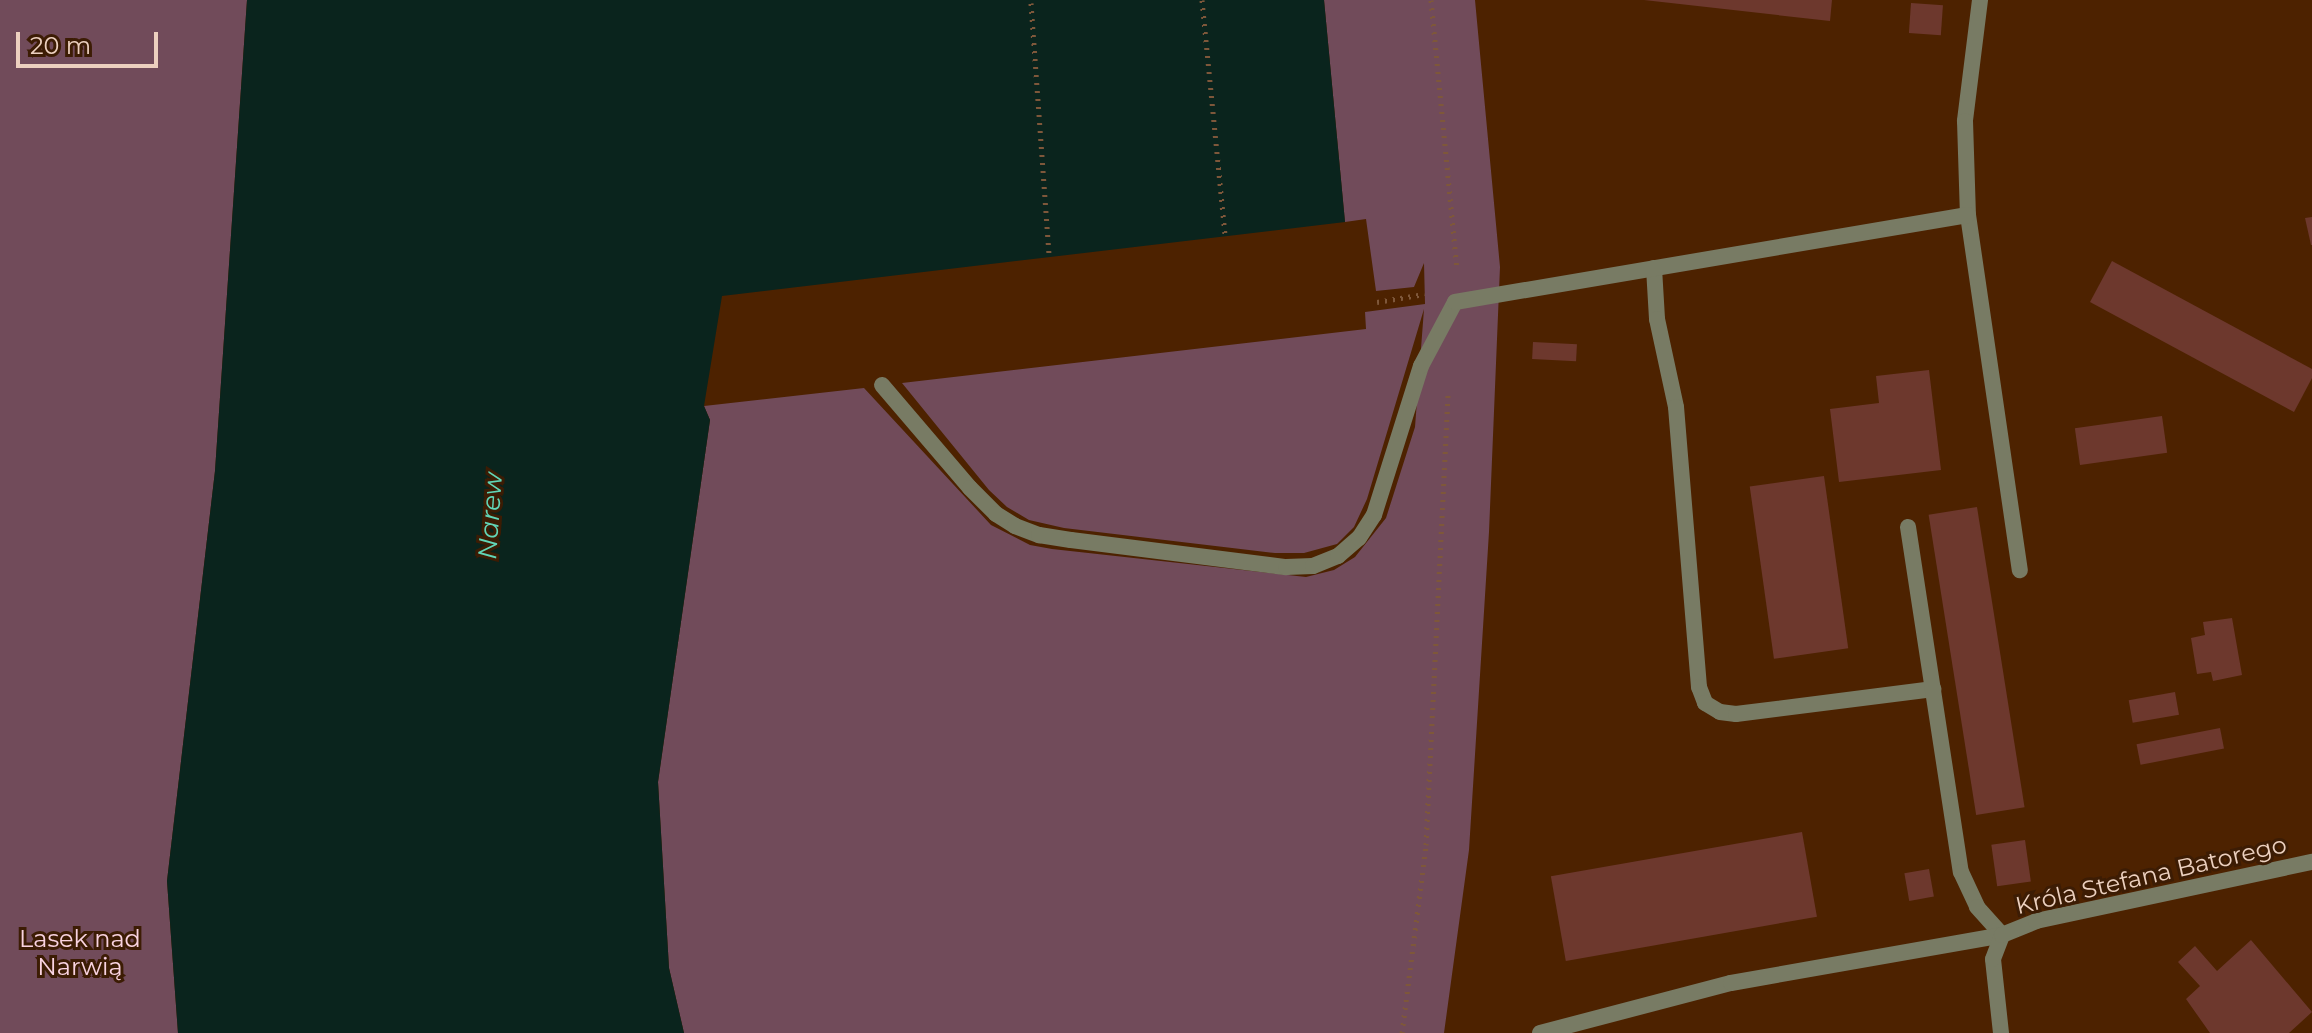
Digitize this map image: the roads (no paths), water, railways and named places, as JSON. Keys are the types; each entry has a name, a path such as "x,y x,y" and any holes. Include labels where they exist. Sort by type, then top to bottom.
{"street":[{"path":"1980,0 1965,121 1968,215 2020,570"},
{"path":"882,385 970,488 996,514 1015,526 1039,535 1071,540 1286,567 1313,566 1338,556 1359,538 1374,515 1421,366 1455,302 1968,215"},
{"path":"1654,268 1657,319 1676,407 1699,687 1705,703 1720,712 1736,714 1933,689"},
{"path":"1908,527 1961,872 1977,907 2002,935 1993,959 2001,1033"},
{"name":"Króla Stefana Batorego","path":"1540,1033 1731,983 2002,935 2036,921 2312,862"}],"water":[{"name":"Narew","path":"247,0 1324,0 1345,222 722,296 704,406 710,420 658,782 669,968 684,1033 178,1033 167,881 215,471"}],"park label":[{"name":"Lasek nad Narwią","path":"80,953"}]}
